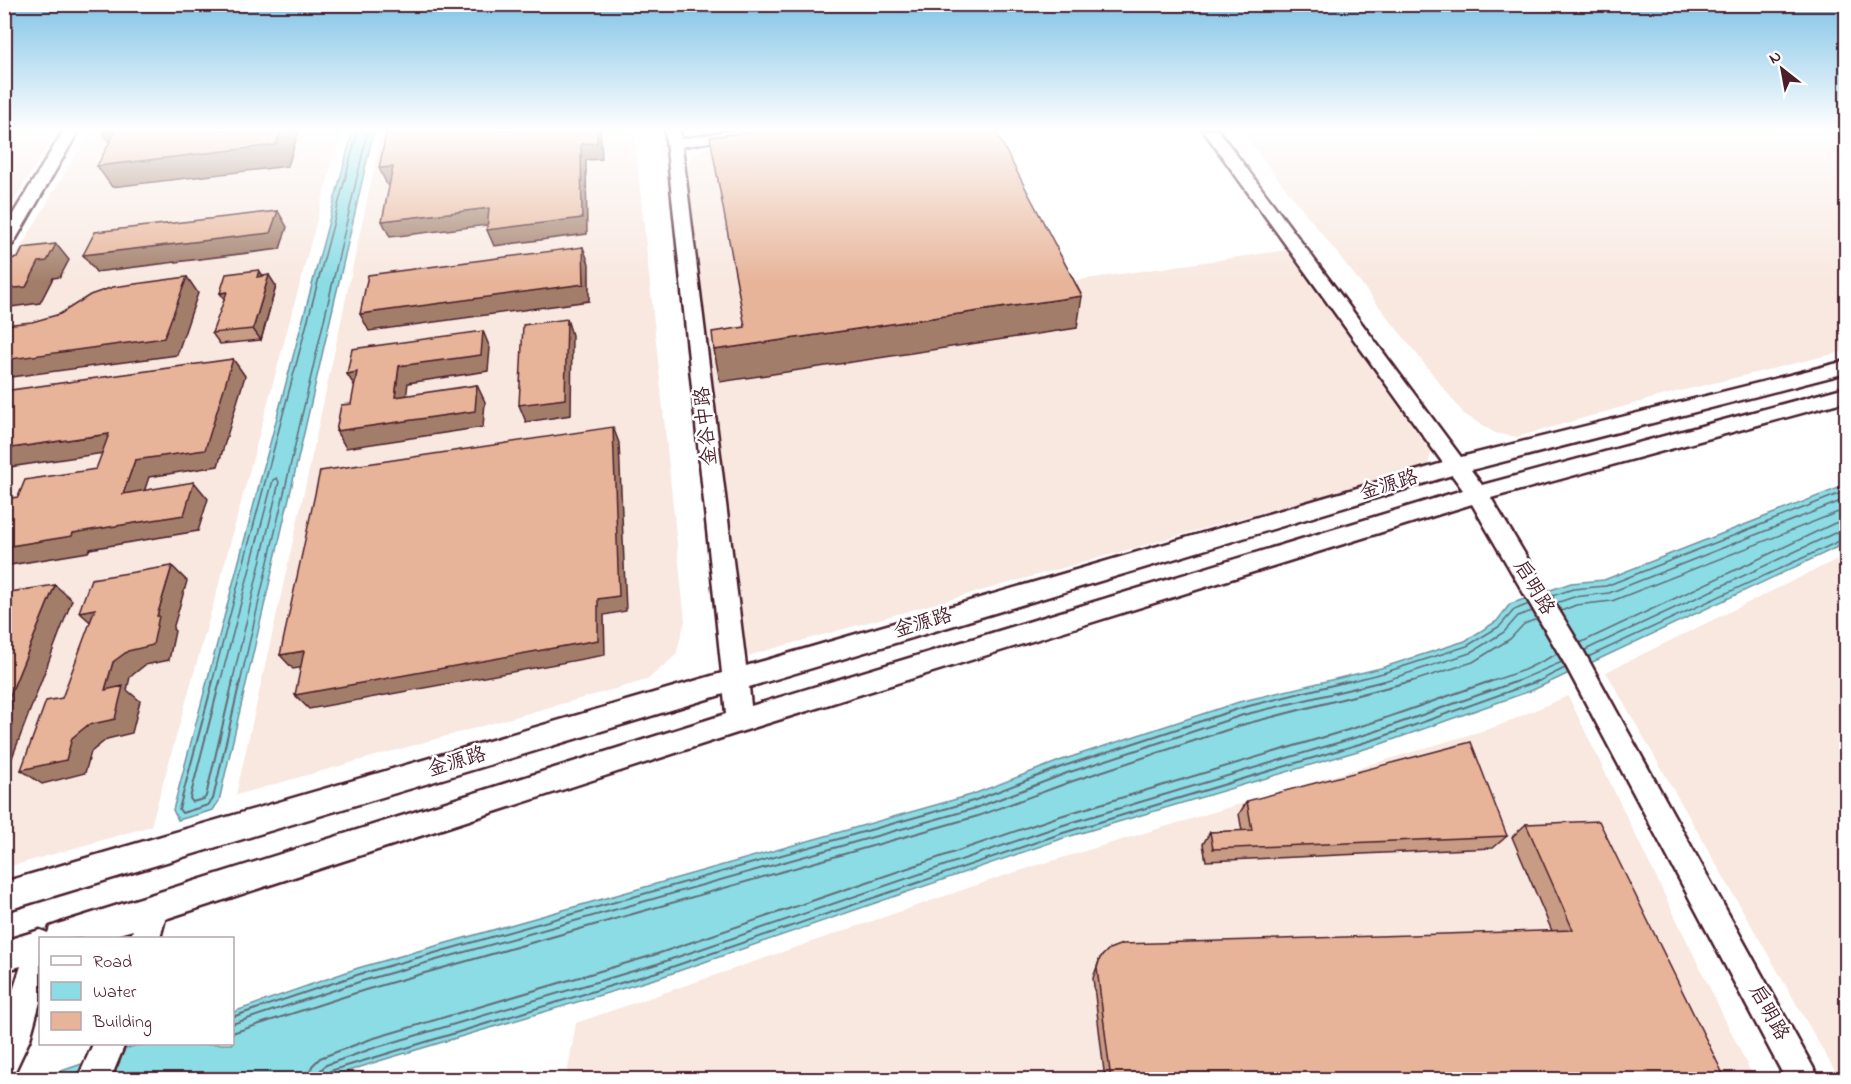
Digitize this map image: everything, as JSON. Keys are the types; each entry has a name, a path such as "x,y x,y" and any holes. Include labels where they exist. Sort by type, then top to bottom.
{"street":[{"path":"4,244 42,181"},
{"name":"金谷中路","path":"678,181 740,722"},
{"name":"启明路","path":"1247,181 1477,494 1575,659 1804,1080"},
{"name":"金源路","path":"4,897 1457,466 1846,367"},
{"name":"金源路","path":"67,937 740,722 1477,494 1846,394"},
{"path":"146,937 154,908"},
{"path":"4,956 39,945"},
{"path":"9,1050 39,955"},
{"path":"93,1080 109,1045"}],"shaded area":[{"path":"5,181 26,181 5,215"},
{"path":"60,181 327,181 224,566 151,826 5,868 5,274"},
{"path":"371,181 639,181 685,621 676,655 647,680 236,795"},
{"path":"687,181 893,181 1072,281 1287,250 1431,452 1428,466 747,656"},
{"path":"1280,181 1846,181 1846,351 1668,394 1517,437 1495,433 1464,414"},
{"path":"1846,555 1846,1079 1840,1080 1606,672"},
{"path":"1568,696 1754,1079 566,1080 576,1023 1009,874 1498,726"}],"water":[{"path":"340,181 362,181 219,801 213,810 178,820 173,810"},
{"path":"1846,485 1846,543 1533,690 1378,745 1064,838 661,977 324,1079 35,1080 137,1045 234,1045 234,1012 358,968 971,795 1062,760 1239,702 1381,668 1465,641 1497,621 1510,604 1571,583 1604,580"}],"building":[{"path":"390,181 581,181 582,218 487,230 489,208 382,221"},
{"path":"718,181 1022,181 1082,296 714,350 712,332 745,327"},
{"path":"278,211 270,233 83,255 95,232"},
{"path":"56,244 47,261 39,262 26,287 4,289 4,259 18,258 23,248"},
{"path":"583,247 584,284 360,314 368,275"},
{"path":"259,270 257,277 269,275 253,329 212,333 227,292 220,293 226,274"},
{"path":"187,277 164,338 4,360 4,325 32,322 60,314 90,295 113,287"},
{"path":"567,319 565,399 519,405 523,325"},
{"path":"483,331 481,355 399,366 395,397 477,385 475,411 336,431 341,405 351,404 357,372 347,374 352,349"},
{"path":"233,359 205,450 135,460 123,494 194,482 184,515 4,547 4,499 18,497 25,480 96,469 109,434 4,449 4,391"},
{"path":"613,427 619,596 598,599 598,640 295,695 304,651 280,655 320,471"},
{"path":"172,566 157,616 159,616 153,645 128,651 113,662 105,690 123,686 115,719 88,725 72,738 66,760 21,770 46,701 62,698 95,609 79,612 91,579"},
{"path":"55,585 4,710 4,593"},
{"path":"1471,742 1507,836 1213,849 1210,832 1252,830 1247,801"},
{"path":"1599,821 1726,1080 1111,1080 1097,968 1100,958 1109,949 1122,944 1573,930 1526,824"}]}
